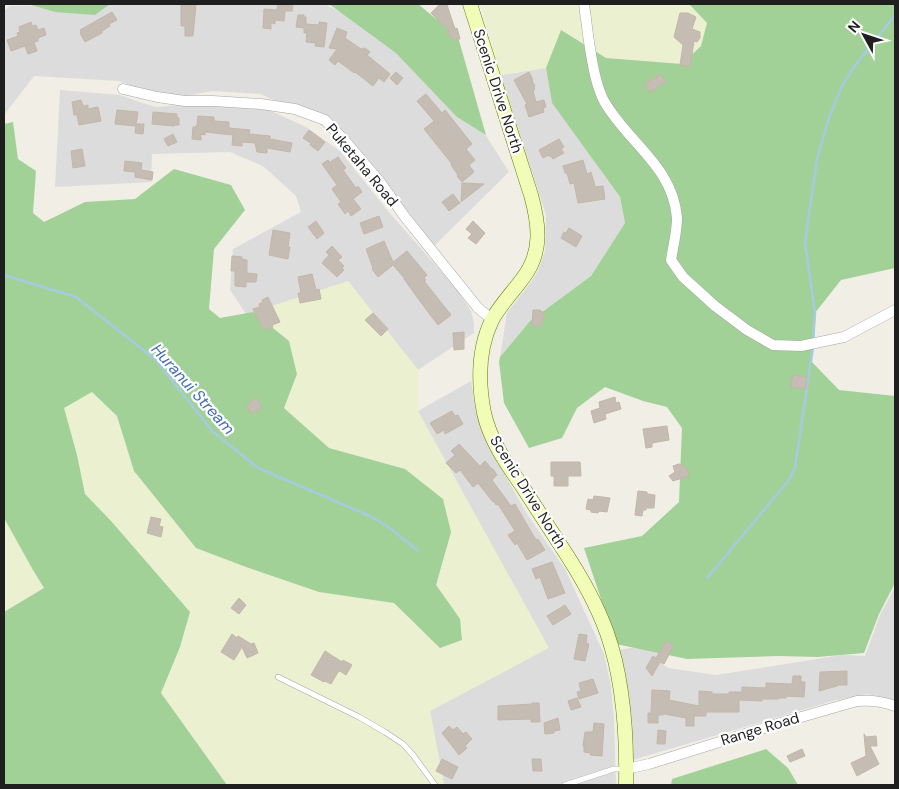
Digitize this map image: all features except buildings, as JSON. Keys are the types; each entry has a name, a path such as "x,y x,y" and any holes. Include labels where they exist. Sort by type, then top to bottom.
{"main road":[{"name":"Scenic Drive North","path":"470,4 531,195 538,224 537,246 529,269 497,311 484,341 481,391 487,425 505,462 574,567 592,600 606,632 622,697 626,785"}],"street":[{"path":"584,4 595,75 603,99 614,116 642,147 663,175 674,199 677,220 671,260 683,277 715,306 747,330 772,345 801,346 844,337 895,310"},
{"name":"Puketaha Road","path":"123,88 185,102 213,100 295,109 325,120 380,182 405,217 478,308 492,320"},
{"name":"Range Road","path":"626,769 649,764 857,701 882,701 895,706"}],"lane":[{"path":"278,677 385,732 408,750 435,785"},
{"path":"566,785 614,769 626,769"}],"shaded area":[{"path":"325,4 415,53 454,85 509,172 433,247 348,143 314,120 261,94 212,91 186,96 155,94 119,81 34,76 4,115 4,11 10,6"},
{"path":"546,68 552,103 620,197 625,223 591,276 530,321 500,357 507,313 534,278 545,251 546,215 501,75"},
{"path":"60,90 120,95 156,107 213,102 258,105 306,127 340,151 387,210 455,287 471,311 474,333 418,370 348,281 261,336 230,290 233,249 301,212 296,196 263,166 230,152 152,154 151,182 55,187"},
{"path":"471,381 476,413 493,454 527,514 565,569 604,654 611,686 616,785 444,785 430,711 418,411"},
{"path":"895,587 895,701 867,694 836,700 629,761 619,650 662,642 661,663 668,668 716,675 842,655 865,656 880,615"}],"green space":[{"path":"28,4 110,4 95,15 55,12"},
{"path":"329,4 418,4 458,37 486,135 457,117 396,53"},
{"path":"481,4 689,4 707,23 701,46 682,64 606,58 561,30 546,68 501,75"},
{"path":"689,4 895,4 895,268 841,280 815,313 811,361 839,390 895,396 895,583 879,614 864,653 817,657 779,656 687,659 616,644 584,548 642,536 679,502 682,428 667,407 643,401 605,387 577,408 562,438 529,448 504,403 500,357 530,321 591,276 625,223 620,197 552,103 546,68 561,30 606,58 682,64 701,46 707,23"},
{"path":"13,122 18,159 36,171 33,213 44,222 85,202 135,199 174,169 231,185 245,210 214,249 209,309 220,318 253,312 289,341 297,374 284,408 329,448 405,469 443,499 451,532 436,585 460,619 462,640 440,648 394,603 319,592 196,548 134,471 117,416 92,392 64,408 85,494 190,612 180,647 161,693 227,785 4,785 4,612 44,588 4,518 4,124"},
{"path":"348,281 418,370 418,411 549,648 430,711 444,785 227,785 161,693 180,647 189,612 111,521 85,494 77,455 63,408 92,392 117,416 134,471 196,548 319,592 394,603 440,648 460,619 436,585 451,532 405,469 329,448 284,408 297,374 289,341 253,312"},
{"path":"4,518 44,588 4,612"},
{"path":"766,749 788,768 798,785 671,785 672,779"}],"waterway":[{"path":"813,342 815,313 805,242 817,159 829,118 842,86 854,67 895,15"},
{"name":"Huranui Stream","path":"4,275 76,297 156,360 212,431 258,468 370,516 390,528 418,551"},
{"path":"707,578 789,480 795,468 813,347"}]}
